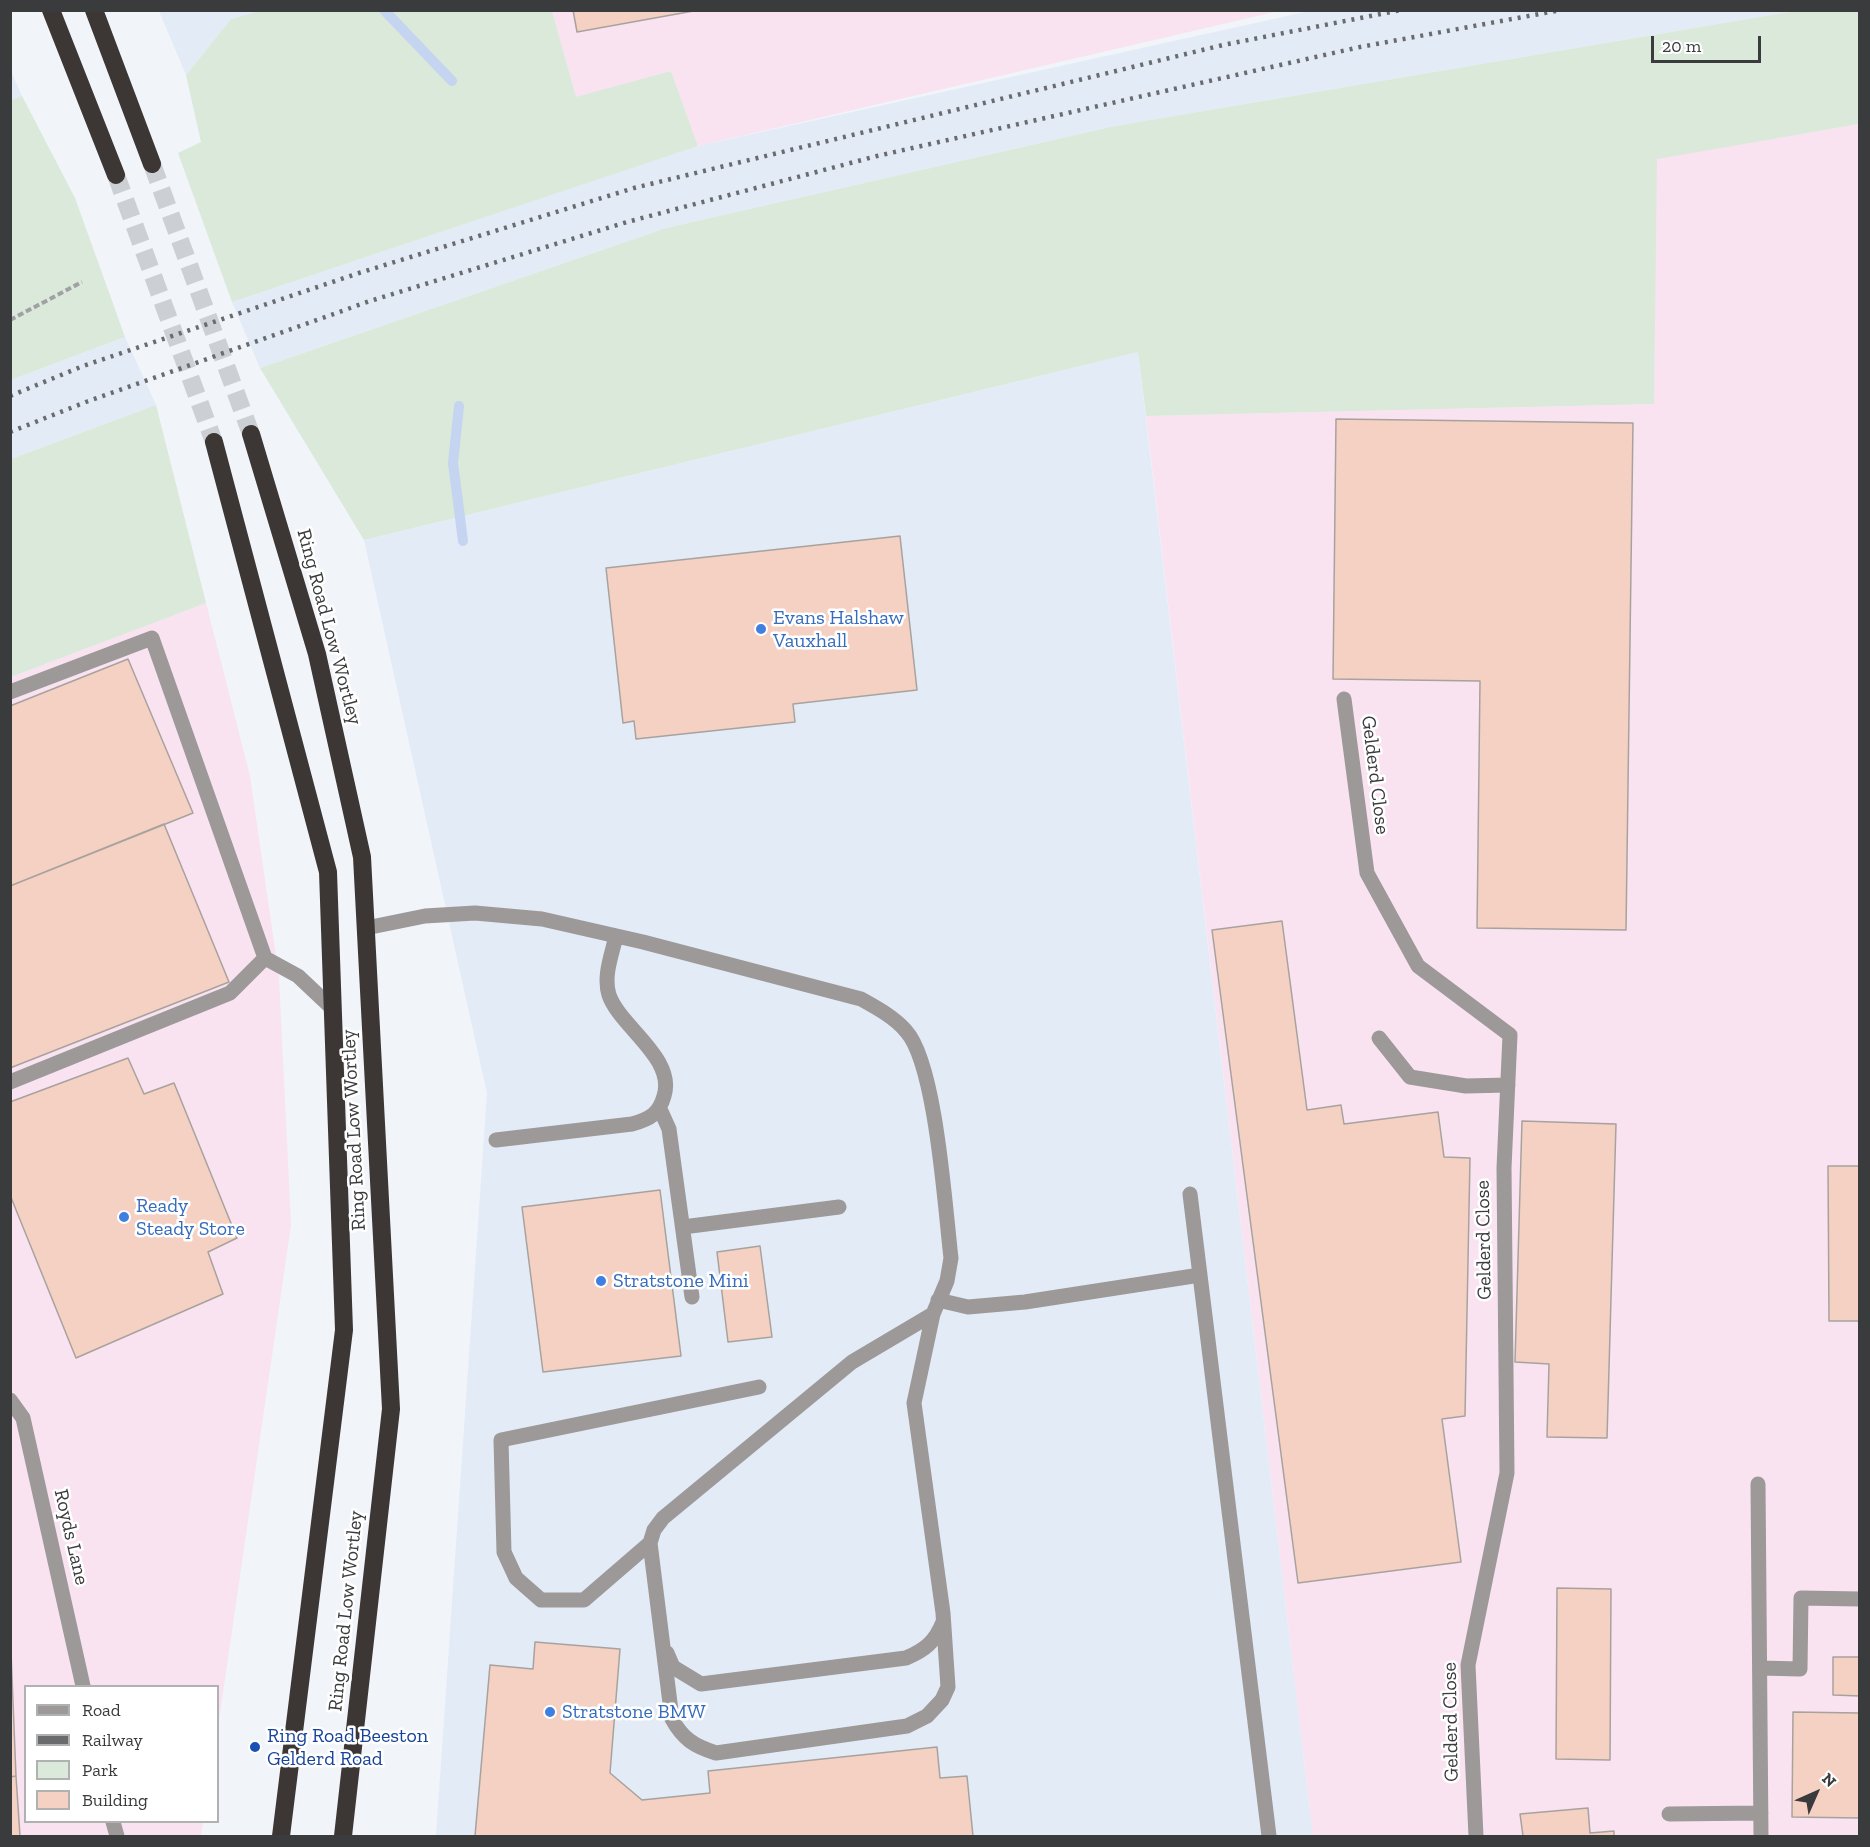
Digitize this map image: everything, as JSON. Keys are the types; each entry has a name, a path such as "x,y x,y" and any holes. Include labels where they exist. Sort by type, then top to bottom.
{"highway":[{"path":"51,10 116,175"},
{"path":"94,10 152,164"},
{"name":"Ring Road Low Wortley","path":"250,434 317,654 362,858 391,1409 343,1836"},
{"name":"Ring Road Low Wortley","path":"214,442 328,872 344,1330 281,1836"}],"street":[{"path":"10,692 152,638 265,958 298,976 333,1009"},
{"name":"Gelderd Close","path":"1344,699 1367,873 1418,966 1510,1035 1504,1168 1507,1473 1468,1665 1476,1836"},
{"path":"366,928 425,916 475,913 542,919 616,936 861,999 887,1014 907,1031 922,1057 932,1106 951,1258 947,1281 935,1307 914,1402 943,1622 948,1687 942,1700 927,1716 907,1726 716,1753 696,1747 681,1735 672,1719 650,1543 654,1530 663,1518 852,1362 935,1307 968,1307 1025,1302 1200,1275"},
{"path":"496,1140 632,1124 649,1119 660,1108 666,1091 664,1073 655,1055 615,1008 608,991 608,970 616,936"},
{"path":"10,1082 230,993 265,958"},
{"path":"1378,1038 1410,1077 1466,1086 1508,1085"},
{"path":"660,1108 669,1129 692,1297"},
{"path":"1190,1194 1269,1836"},
{"path":"683,1227 839,1207"},
{"path":"650,1543 584,1600 541,1600 516,1578 504,1552 501,1440 759,1387"},
{"name":"Royds Lane","path":"10,1400 23,1418 83,1685"},
{"path":"1758,1484 1761,1836"},
{"path":"1760,1668 1800,1668 1801,1598 1860,1599"},
{"path":"663,1645 673,1667 701,1684 906,1658 924,1650 937,1637 943,1622"},
{"path":"1669,1814 1761,1813"}],"path":[{"path":"10,320 82,282"}],"shaded area":[{"path":"159,11 265,11 231,19 186,75"},
{"path":"552,11 1279,11 698,146 671,71 576,98"},
{"path":"1310,11 1795,11 1115,126 666,228 260,368 232,302 698,146"},
{"path":"10,69 22,96 11,101 10,101"},
{"path":"1859,124 1859,1836 1313,1836 1146,416 1654,404 1656,158"},
{"path":"125,337 156,405 11,459 11,380"},
{"path":"1138,352 1313,1836 436,1836 487,1093 364,540"},
{"path":"206,603 250,776 279,977 291,1225 219,1720 219,1685 24,1685 24,1823 203,1823 201,1836 11,1836 11,677"}],"green space":[{"path":"265,10 552,11 576,97 671,71 698,146 232,302 178,153 201,142 186,75 231,19"},
{"path":"1795,11 1859,11 1859,124 1657,159 1654,404 1146,416 1138,352 364,540 260,368 666,228 1115,126"},
{"path":"22,96 75,198 125,337 11,380 10,101"},
{"path":"156,405 206,603 11,677 11,459"}],"building":[{"path":"573,10 699,10 577,32"},
{"path":"1336,419 1633,423 1626,930 1477,928 1480,681 1333,679"},
{"name":"Evans Halshaw Vauxhall","path":"900,536 917,690 793,704 795,722 636,739 634,721 623,723 606,568"},
{"path":"128,659 193,813 10,886 10,706"},
{"path":"164,824 229,982 10,1068 10,886"},
{"path":"1282,921 1307,1110 1341,1105 1344,1124 1438,1112 1444,1157 1470,1158 1465,1416 1442,1419 1461,1562 1298,1583 1212,930"},
{"name":"Ready Steady Store","path":"128,1058 144,1094 174,1083 237,1238 208,1252 223,1294 76,1358 10,1195 10,1102"},
{"path":"1522,1121 1616,1124 1607,1438 1547,1437 1549,1364 1515,1362"},
{"path":"1828,1166 1860,1166 1860,1321 1829,1321"},
{"name":"Stratstone Mini","path":"660,1190 681,1356 543,1372 522,1207"},
{"path":"760,1246 772,1337 728,1342 717,1252"},
{"path":"1557,1588 1611,1589 1610,1760 1556,1759"},
{"name":"Stratstone BMW","path":"535,1642 620,1649 610,1773 642,1800 710,1793 708,1771 937,1747 940,1778 967,1776 973,1836 475,1836 490,1665 533,1669"},
{"path":"10,1652 16,1776 10,1777"},
{"path":"1833,1657 1860,1657 1860,1696 1833,1695"},
{"path":"1793,1712 1860,1713 1860,1818 1792,1817"},
{"path":"16,1776 20,1836 10,1836 10,1777"},
{"path":"1588,1808 1590,1833 1614,1831 1614,1836 1523,1836 1520,1814"}],"waterway":[{"path":"384,10 452,81"},
{"path":"459,406 453,463 463,541"}],"tunnel":[{"path":"152,164 251,434"},
{"path":"116,175 214,442"}],"railway":[{"path":"10,396 83,366 359,273 634,188 1223,45 1401,10"},
{"path":"10,432 86,402 370,301 627,222 877,156 1360,47 1561,10"}],"place":[{"name":"Evans Halshaw Vauxhall","path":"761,629"},
{"name":"Ready Steady Store","path":"124,1217"},
{"name":"Stratstone Mini","path":"601,1281"},
{"name":"Stratstone BMW","path":"550,1712"},
{"name":"Ring Road Beeston Gelderd Road","path":"255,1747"}]}
